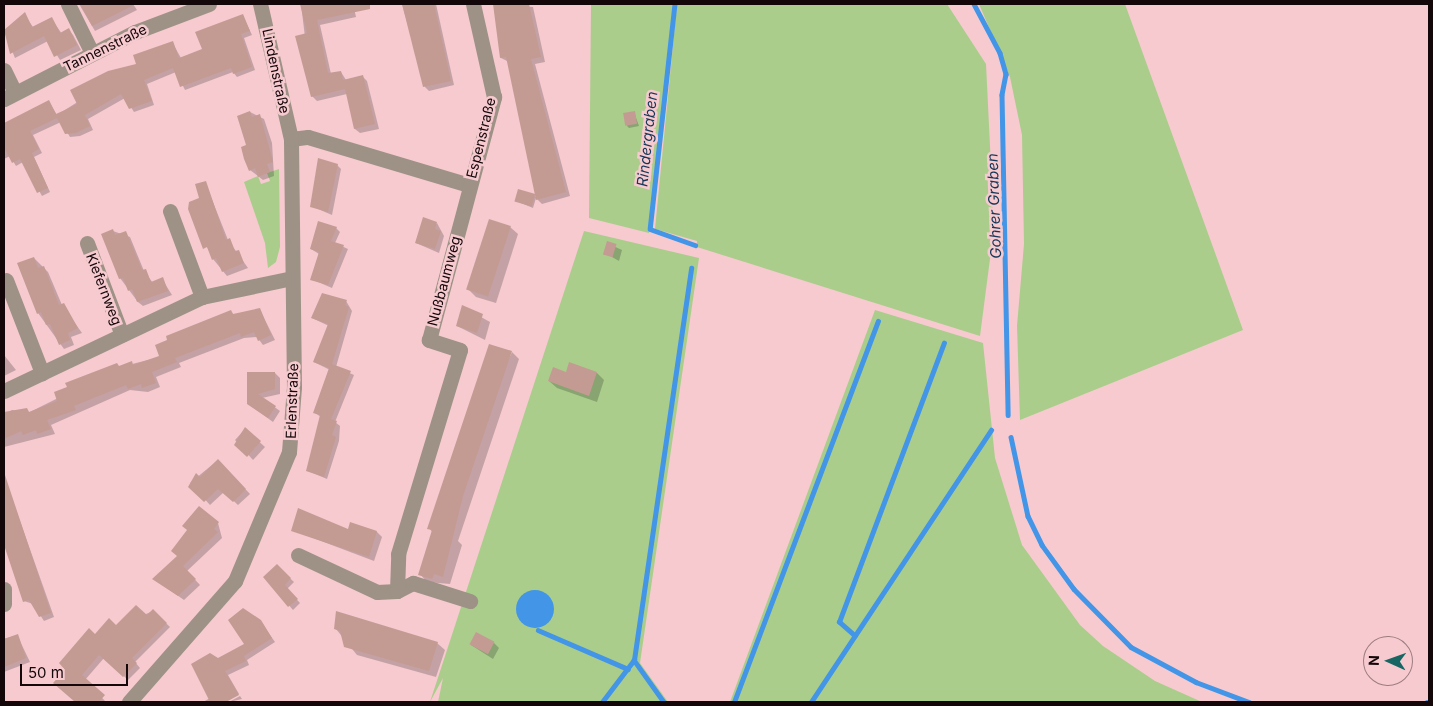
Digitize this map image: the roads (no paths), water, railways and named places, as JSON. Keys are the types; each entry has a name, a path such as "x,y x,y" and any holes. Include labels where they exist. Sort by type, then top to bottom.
{"street":[{"path":"68,4 92,53"},
{"name":"Tannenstraße","path":"10,96 92,53 209,4"},
{"name":"Lindenstraße","path":"260,4 290,139"},
{"name":"Espenstraße","path":"469,185 494,97 472,4"},
{"path":"4,70 10,96"},
{"path":"290,139 308,138 469,185"},
{"name":"Erlenstraße","path":"129,702 235,581 269,508 289,452 293,425 290,139"},
{"name":"Nußbaumweg","path":"397,591 398,554 460,350 428,340 469,185"},
{"path":"170,211 202,297"},
{"name":"Kiefernweg","path":"87,243 122,334"},
{"name":"Kiefernweg","path":"4,391 202,297 292,278"},
{"path":"6,280 42,373"},
{"path":"298,555 377,592 397,591 413,583 470,601"},
{"path":"4,589 4,604"}],"water":[{"path":"535,590 548,596 554,609 548,622 535,628 522,622 516,609 522,596"}],"waterway":[{"name":"Rindergraben","path":"675,4 650,229 695,245"},
{"name":"Gohrer Graben","path":"974,4 1000,53 1006,74 1002,95 1008,415"},
{"path":"602,702 634,660 691,268"},
{"path":"734,702 878,321"},
{"path":"855,636 839,622 944,343"},
{"path":"811,702 991,430"},
{"name":"Gohrer Graben","path":"1011,437 1028,516 1042,545 1074,589 1131,647 1196,682 1249,702"},
{"path":"538,630 628,669"},
{"path":"634,660 664,702"}]}
